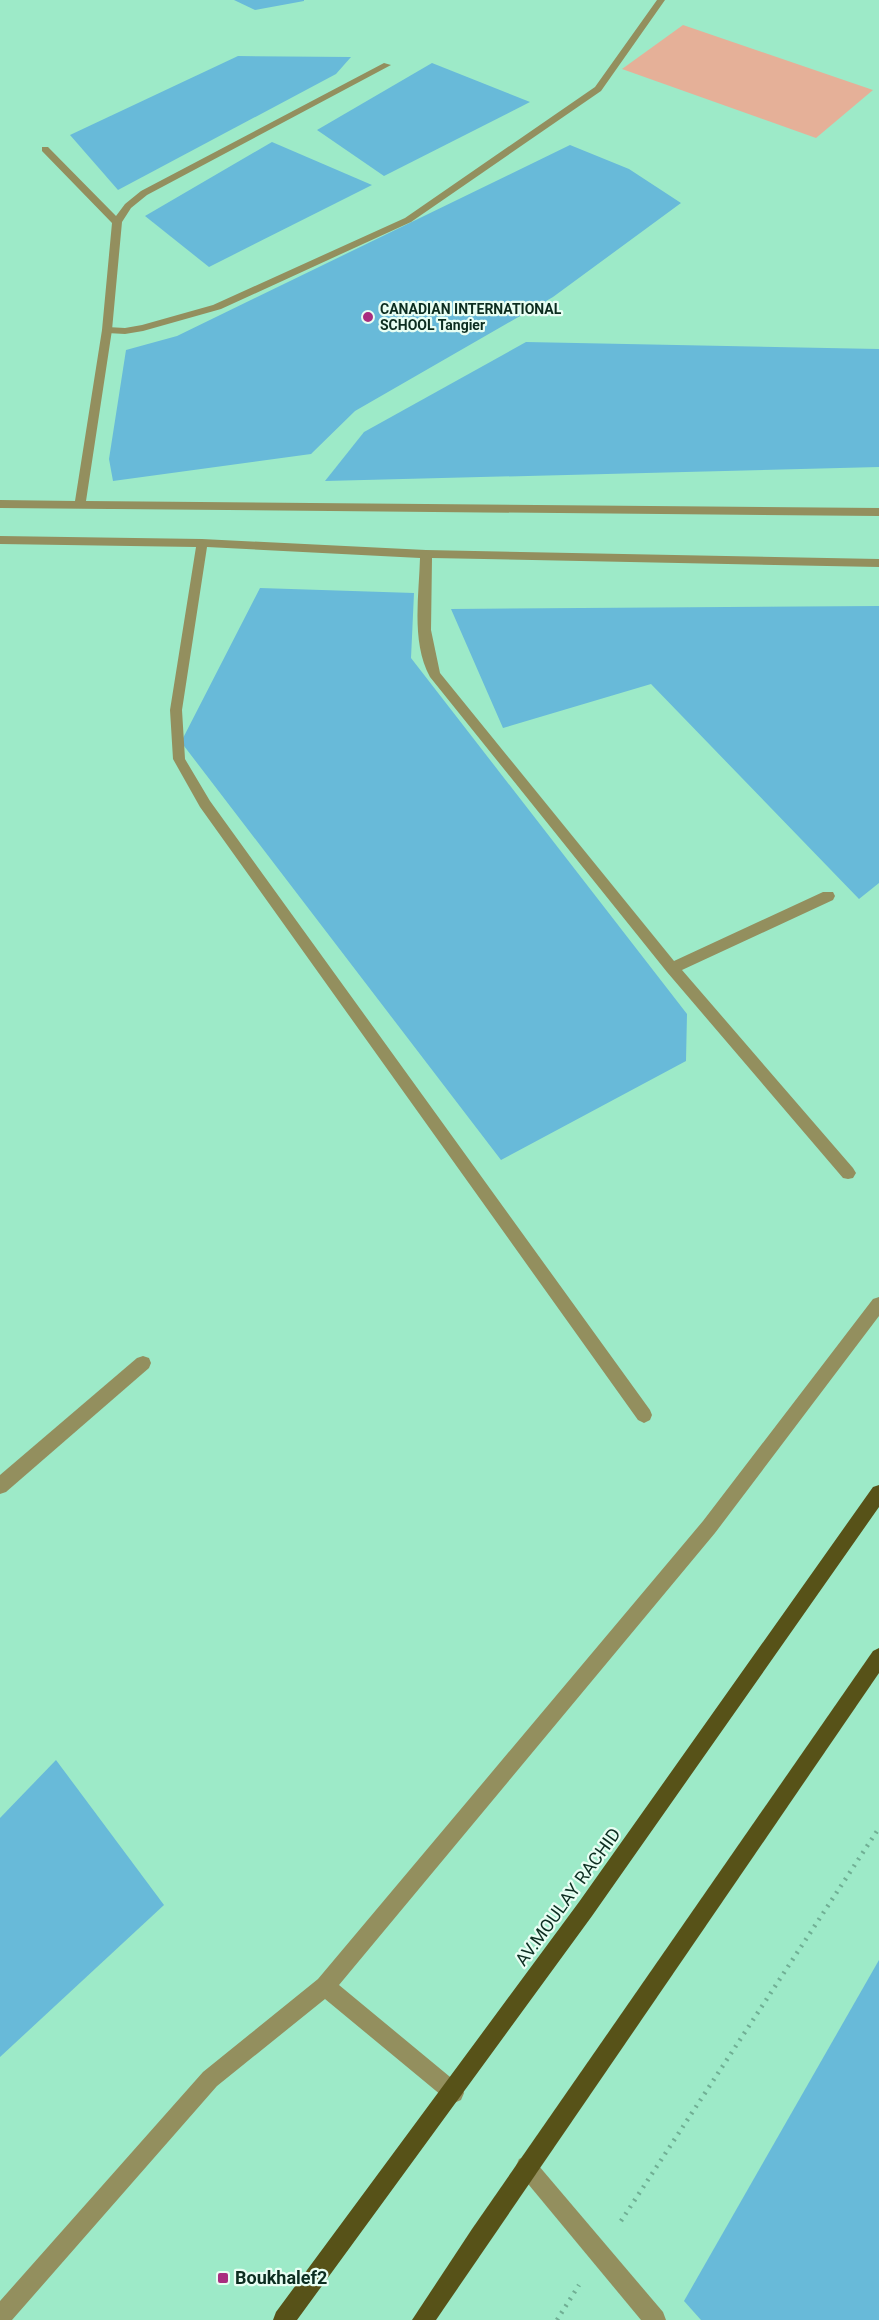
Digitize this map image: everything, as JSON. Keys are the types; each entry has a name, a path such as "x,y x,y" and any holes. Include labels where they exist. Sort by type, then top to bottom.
{"main road":[{"name":"AV.MOULAY RACHID","path":"284,2320 454,2093 756,1671 879,1493"},
{"path":"423,2320 526,2166 799,1777 879,1658"}],"street":[{"path":"107,330 125,331 143,328 217,307 408,220 598,89 662,0"},
{"path":"80,505 107,330 117,222 128,206 144,193 387,65"},
{"path":"45,148 117,222"},
{"path":"0,504 879,512"},
{"path":"0,540 202,543 426,554 879,563"},
{"path":"202,543 176,710 179,759 205,804 644,1415"},
{"path":"426,554 427,657 435,674 672,968 849,1173"},
{"path":"672,968 828,896"},
{"path":"0,2317 210,2079 326,1986 709,1527 879,1304"},
{"path":"0,1486 143,1363"},
{"path":"326,1986 454,2093"},
{"path":"526,2166 655,2320"}],"path":[{"path":"557,2320 879,1828"}],"shaded area":[{"path":"683,25 873,90 816,138 622,69"}],"building":[{"path":"234,0 304,0 304,1 255,10"},
{"path":"238,56 351,57 336,74 118,190 70,135"},
{"path":"432,63 530,102 384,176 317,130"},
{"path":"272,142 372,185 209,267 145,216"},
{"name":"CANADIAN INTERNATIONAL SCHOOL Tangier","path":"570,145 629,169 681,203 553,297 355,411 311,454 113,481 109,459 126,350 177,336"},
{"path":"526,342 879,349 879,467 325,481 364,432"},
{"path":"260,588 414,593 411,658 687,1014 686,1061 501,1160 181,742"},
{"path":"879,606 879,883 859,899 651,684 503,728 451,609"},
{"path":"56,1760 164,1905 0,2057 0,1818"},
{"path":"879,1960 879,2320 701,2320 684,2301"}],"place":[{"name":"CANADIAN INTERNATIONAL SCHOOL Tangier","path":"368,317"},
{"name":"Boukhalef2","path":"223,2278"}]}
